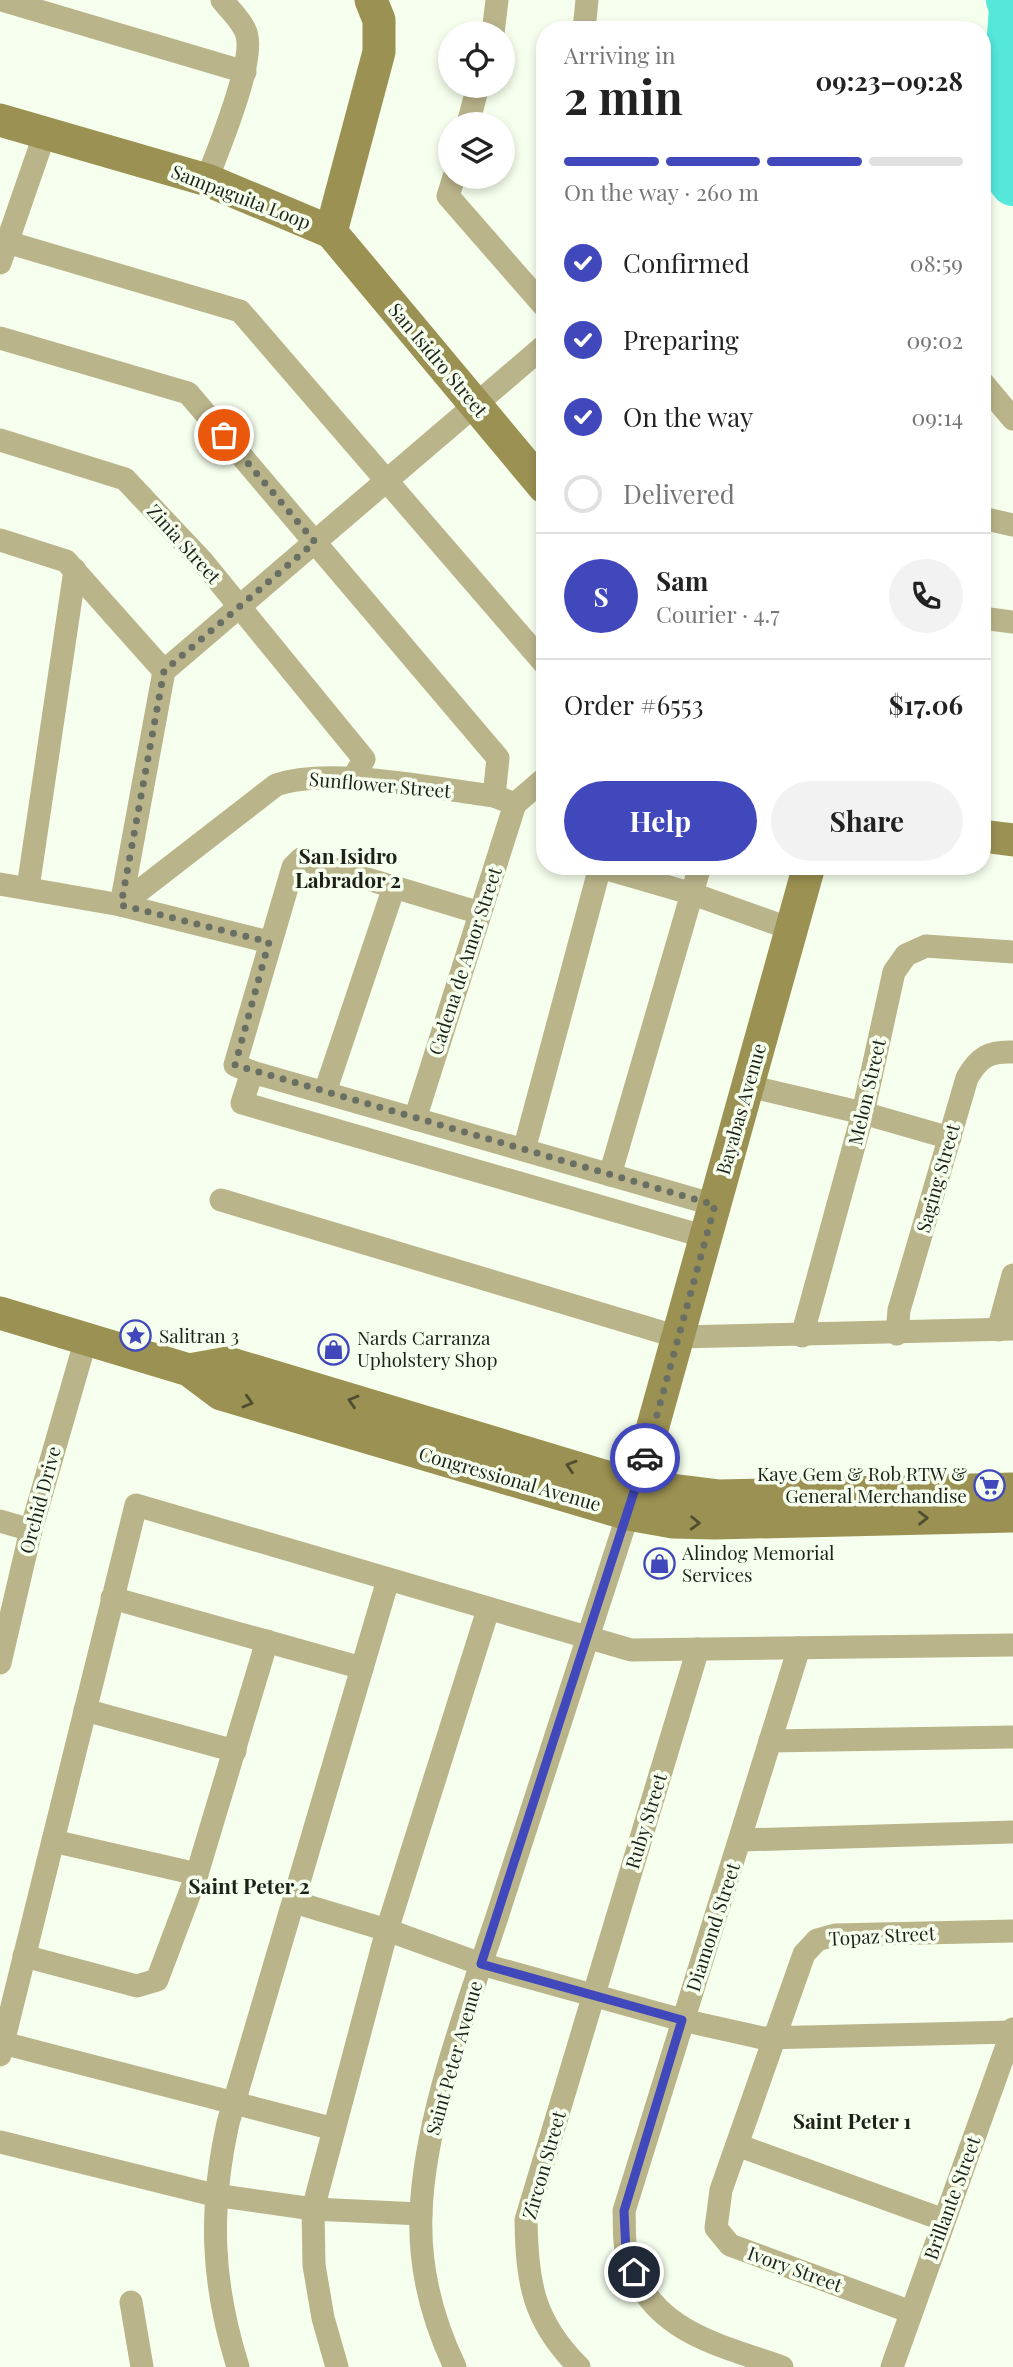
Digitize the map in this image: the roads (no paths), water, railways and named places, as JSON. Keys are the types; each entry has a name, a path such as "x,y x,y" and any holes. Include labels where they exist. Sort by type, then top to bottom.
{"street":[{"path":"2,0 245,72"},
{"path":"207,180 245,72 248,47 246,31 222,0"},
{"name":"Sampaguita Loop","path":"0,120 207,180 331,232 379,52 379,20 371,0"},
{"path":"494,21 497,0"},
{"path":"585,21 587,0"},
{"path":"45,133 2,248 240,311 536,654"},
{"path":"451,189 449,196 536,297"},
{"name":"San Isidro Street","path":"331,232 536,477"},
{"name":"Cadena de Amor Street","path":"0,338 188,393 498,758 504,800 480,914 415,1119"},
{"path":"121,905 164,671 536,353"},
{"path":"991,393 1013,419"},
{"name":"Zinia Street","path":"0,440 125,479 203,562 364,759 353,779"},
{"path":"991,521 1013,525"},
{"path":"0,540 66,561 164,671"},
{"path":"28,887 75,570"},
{"path":"991,619 1013,622"},
{"name":"Sunflower Street","path":"121,905 276,785 294,779 353,779 504,800"},
{"path":"504,800 536,783"},
{"path":"991,837 1013,840"},
{"path":"480,914 301,859 293,867 235,1065 715,1205"},
{"path":"524,1150 598,875"},
{"path":"628,875 693,894 791,929"},
{"path":"610,1175 698,875"},
{"name":"Bayabas Avenue","path":"632,1500 806,875"},
{"path":"0,884 121,905 269,942"},
{"path":"325,1092 394,887"},
{"name":"Melon Street","path":"802,1336 863,1113 894,972 906,955 926,946 1013,952"},
{"name":"Saging Street","path":"897,1334 899,1310 967,1079 977,1060 994,1052 1013,1052"},
{"path":"252,1072 242,1103 706,1237"},
{"path":"748,1086 863,1113 950,1139"},
{"path":"221,1200 678,1337 1006,1330 1013,1275"},
{"name":"Congressional Avenue","path":"0,1313 189,1370 221,1394 632,1500 673,1522 1013,1516"},
{"name":"Orchid Drive","path":"0,1663 31,1530 86,1339"},
{"name":"Congressional Avenue","path":"632,1500 1013,1489"},
{"name":"Saint Peter Avenue","path":"455,2367 429,2300 421,2214 429,2138 481,1964 632,1500"},
{"path":"334,2129 234,2101 1,2049 135,1505 631,1650 1013,1645"},
{"path":"0,1521 31,1530"},
{"path":"238,2367 222,2304 214,2248 215,2195 234,2101 388,1580"},
{"path":"112,1598 362,1668"},
{"path":"337,2367 323,2318 314,2265 313,2208 387,1930 488,1610"},
{"path":"24,1956 137,1986 157,1980 197,1874 267,1641"},
{"name":"Diamond Street","path":"782,2367 691,2335 664,2314 642,2290 626,2253 624,2211 799,1648"},
{"name":"Ruby Street","path":"594,1993 698,1649"},
{"path":"85,1710 235,1751"},
{"path":"770,1741 1013,1737"},
{"path":"741,1840 1013,1832"},
{"path":"53,1841 197,1874"},
{"path":"293,1902 387,1930 481,1964 594,1993 682,2020 775,2038 1013,2030"},
{"name":"Topaz Street","path":"775,2038 804,1954 817,1940 835,1935 1013,1931"},
{"name":"Zircon Street","path":"579,2367 559,2347 537,2310 526,2267 526,2220 594,1993"},
{"name":"Brillante Street","path":"892,2367 1013,2030"},
{"name":"Ivory Street","path":"775,2038 715,2215 716,2228 730,2245 911,2312"},
{"path":"0,2142 215,2195 313,2208 421,2214"},
{"path":"737,2145 944,2220"},
{"path":"131,2302 142,2367"}],"waterway":[{"path":"1009,0 1012,9 1000,165 1013,183"}],"place":[{"name":"Salitran 3","path":"136,1336"},
{"name":"Nards Carranza Upholstery Shop","path":"334,1349"},
{"name":"Kaye Gem & Rob RTW & General Merchandise","path":"990,1485"},
{"name":"Alindog Memorial Services","path":"659,1564"}],"district":[{"name":"San Isidro Labrador 2","path":"348,869"},
{"name":"Saint Peter 2","path":"249,1887"},
{"name":"Saint Peter 1","path":"852,2122"}]}
